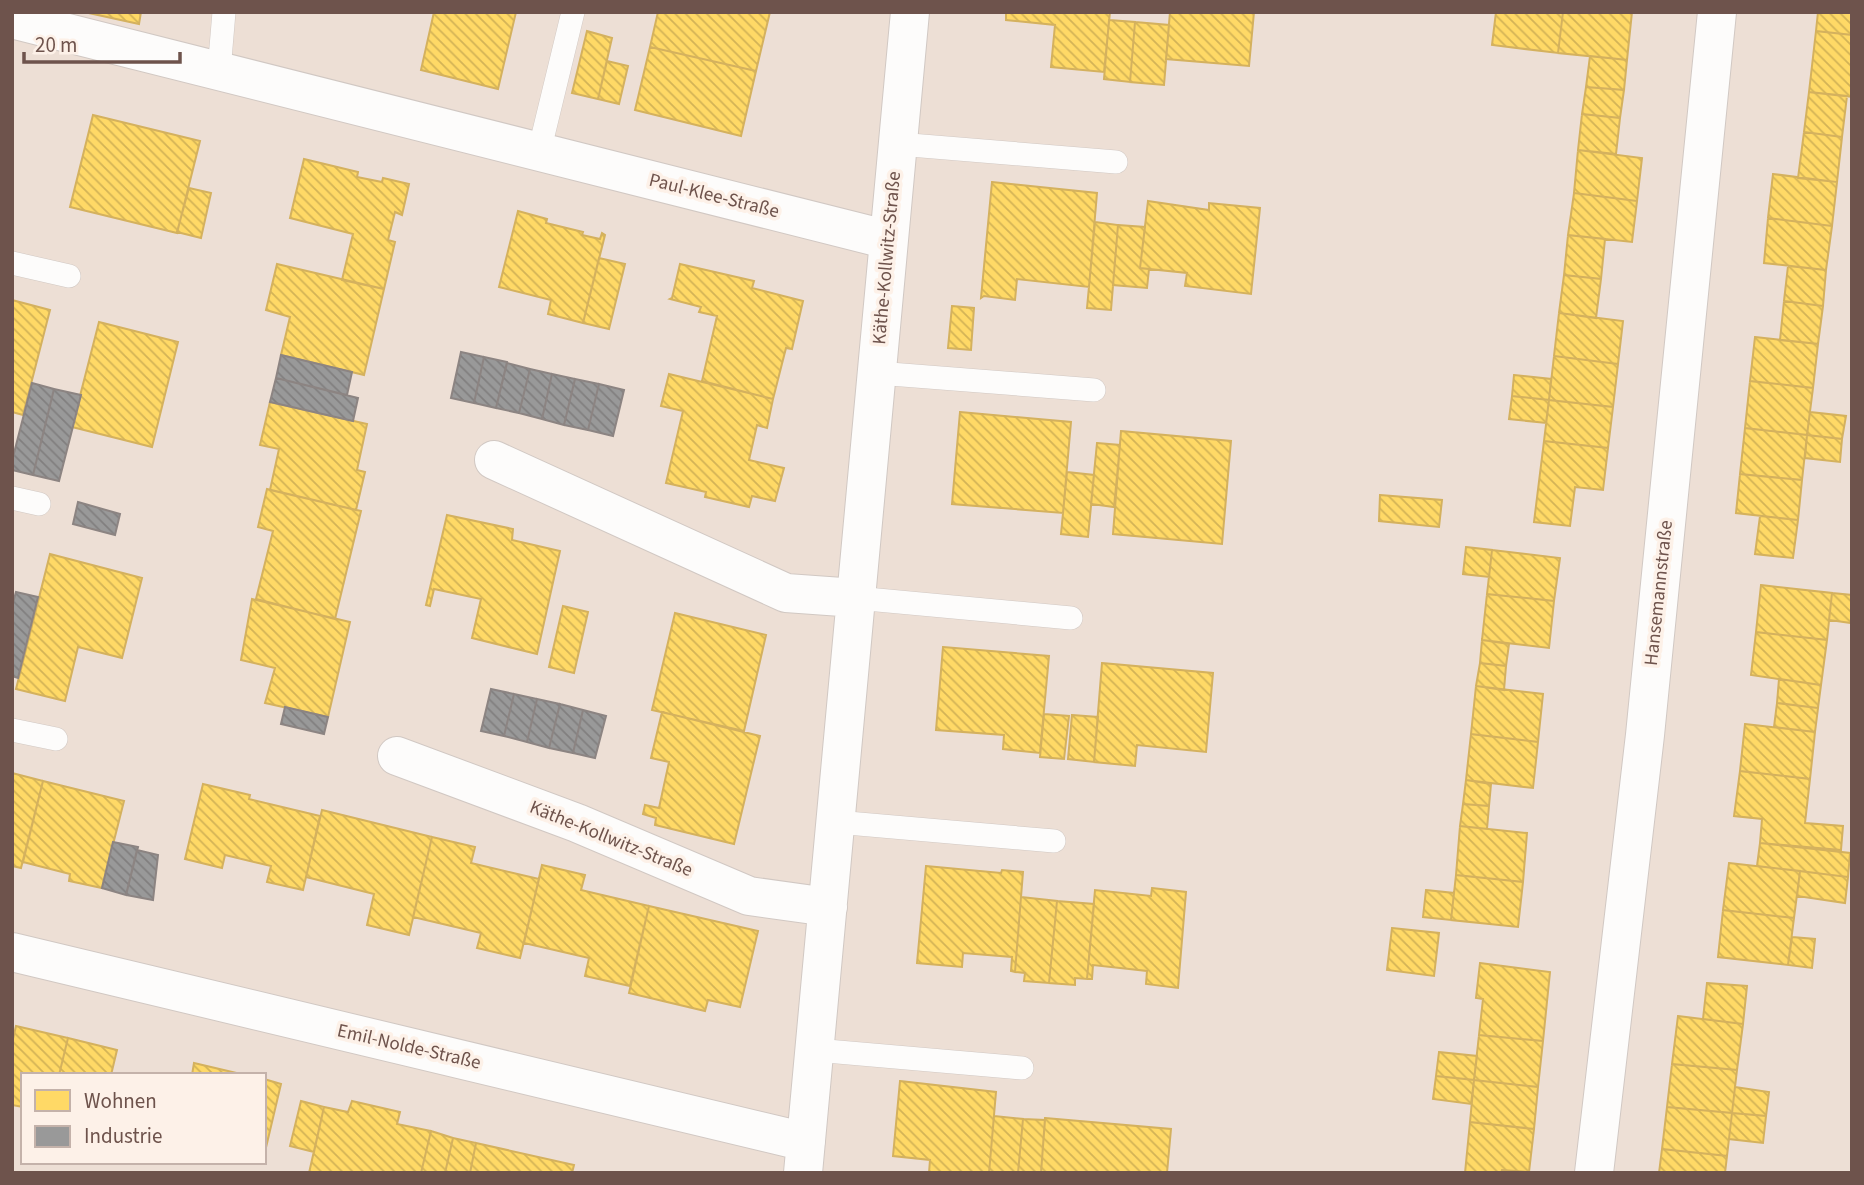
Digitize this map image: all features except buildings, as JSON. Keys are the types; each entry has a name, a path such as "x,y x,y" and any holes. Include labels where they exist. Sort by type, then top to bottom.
{"street":[{"name":"Käthe-Kollwitz-Straße","path":"805,1157 910,12"},
{"name":"Hansemannstraße","path":"1594,1173 1645,735 1717,12"},
{"name":"Paul-Klee-Straße","path":"12,19 889,240"},
{"path":"494,460 786,593 856,598"},
{"name":"Käthe-Kollwitz-Straße","path":"397,756 577,823 749,896 828,908"},
{"name":"Emil-Nolde-Straße","path":"12,952 805,1157"}],"lane":[{"path":"219,71 224,12"},
{"path":"539,152 573,12"},
{"name":"Käthe-Kollwitz-Straße","path":"898,144 1116,162"},
{"path":"12,263 69,276"},
{"name":"Käthe-Kollwitz-Straße","path":"877,373 1094,390"},
{"path":"12,498 39,504"},
{"path":"856,598 1071,618"},
{"path":"12,730 56,739"},
{"path":"836,822 1054,841"},
{"path":"815,1050 1022,1068"}],"shaded area":[{"path":"12,12 1852,12 1852,1173 12,1173"}]}
